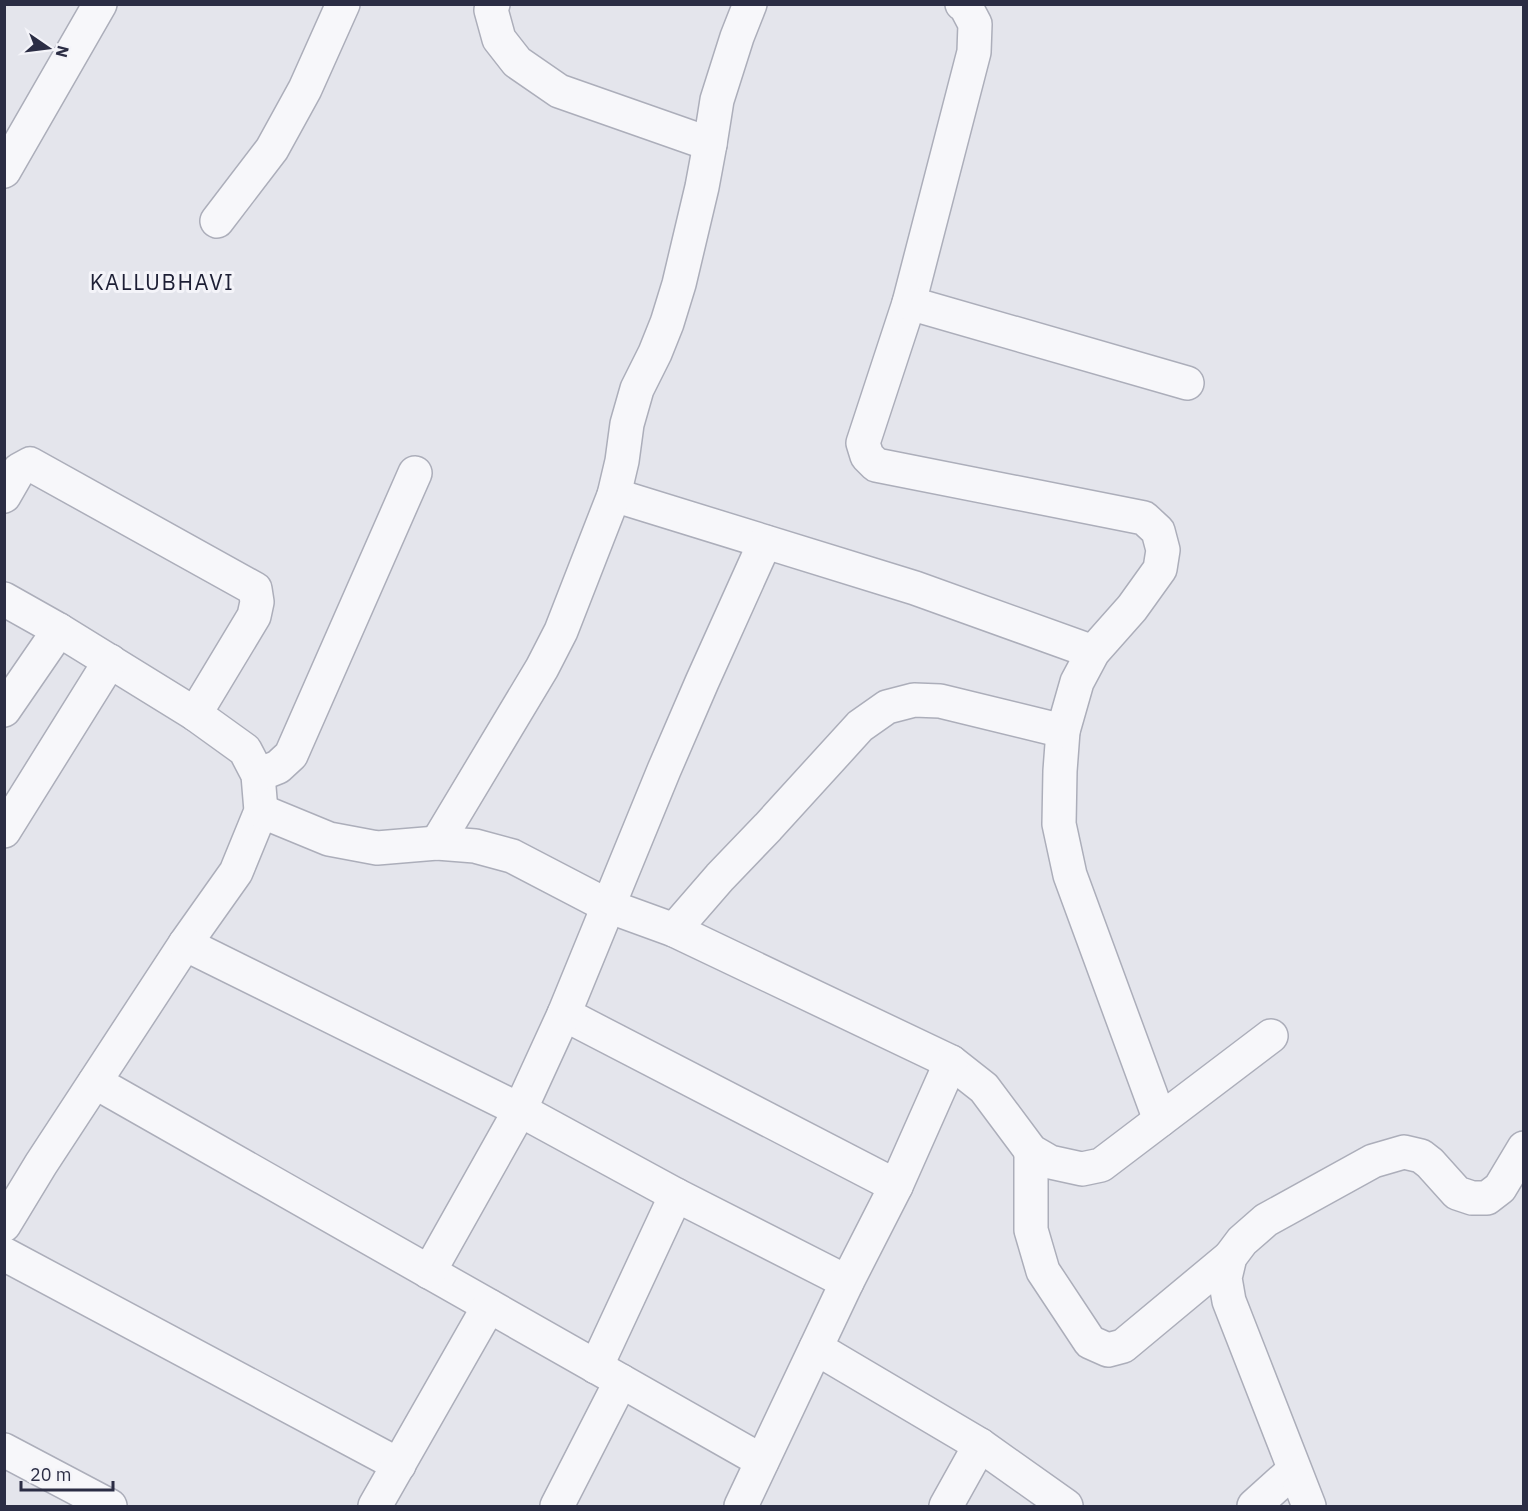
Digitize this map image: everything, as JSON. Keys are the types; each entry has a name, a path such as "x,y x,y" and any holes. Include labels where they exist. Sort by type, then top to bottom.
{"street":[{"path":"4,171 100,4"},
{"path":"493,4 491,10 500,39 517,62 559,91 710,144"},
{"path":"437,843 542,668 561,631 614,495 627,424 637,389 667,323 679,284 702,187 717,100 750,4"},
{"path":"962,4 975,24 974,51 909,303 863,443 867,456 876,465 1144,518 1158,531 1163,550 1160,569 1132,608 1093,652 1077,682 1063,731 1059,824 1070,874 1160,1120"},
{"path":"217,221 272,149 305,89 331,32 333,8"},
{"path":"909,303 1187,383"},
{"path":"4,496 19,470 30,464 255,589 257,602 254,616 195,714"},
{"path":"258,775 278,767 291,755 415,473"},
{"path":"614,495 915,588 1093,652"},
{"path":"429,1272 520,1110 564,1014 692,704 765,542"},
{"path":"4,599 59,630 195,714 245,750 258,775 261,811 236,872 185,944 41,1164 4,1225"},
{"path":"4,710 59,630"},
{"path":"4,831 110,661"},
{"path":"674,930 720,876 860,726 886,707 914,700 940,701 1063,731"},
{"path":"261,811 329,839 377,848 437,843 475,846 512,856 608,906 674,930 951,1062 984,1088 1030,1150 1050,1162 1083,1169 1101,1166 1271,1036"},
{"path":"185,944 520,1110 676,1195 847,1282"},
{"path":"564,1014 896,1186"},
{"path":"741,1506 847,1282 896,1186 951,1062"},
{"path":"95,1082 762,1461"},
{"path":"1030,1150 1031,1230 1043,1271 1090,1342 1108,1350 1123,1346 1230,1257 1242,1241 1266,1220 1373,1161 1404,1152 1421,1156 1457,1193 1472,1198 1487,1198 1500,1188 1524,1148"},
{"path":"557,1506 676,1195"},
{"path":"4,1254 399,1465"},
{"path":"1230,1257 1225,1278 1229,1301 1309,1506"},
{"path":"375,1506 489,1306"},
{"path":"816,1348 980,1445 1066,1506"},
{"path":"946,1506 980,1445"},
{"path":"4,1450 110,1506"},
{"path":"1254,1506 1294,1470"}],"district":[{"name":"KALLUBHAVI","path":"162,281"}]}
